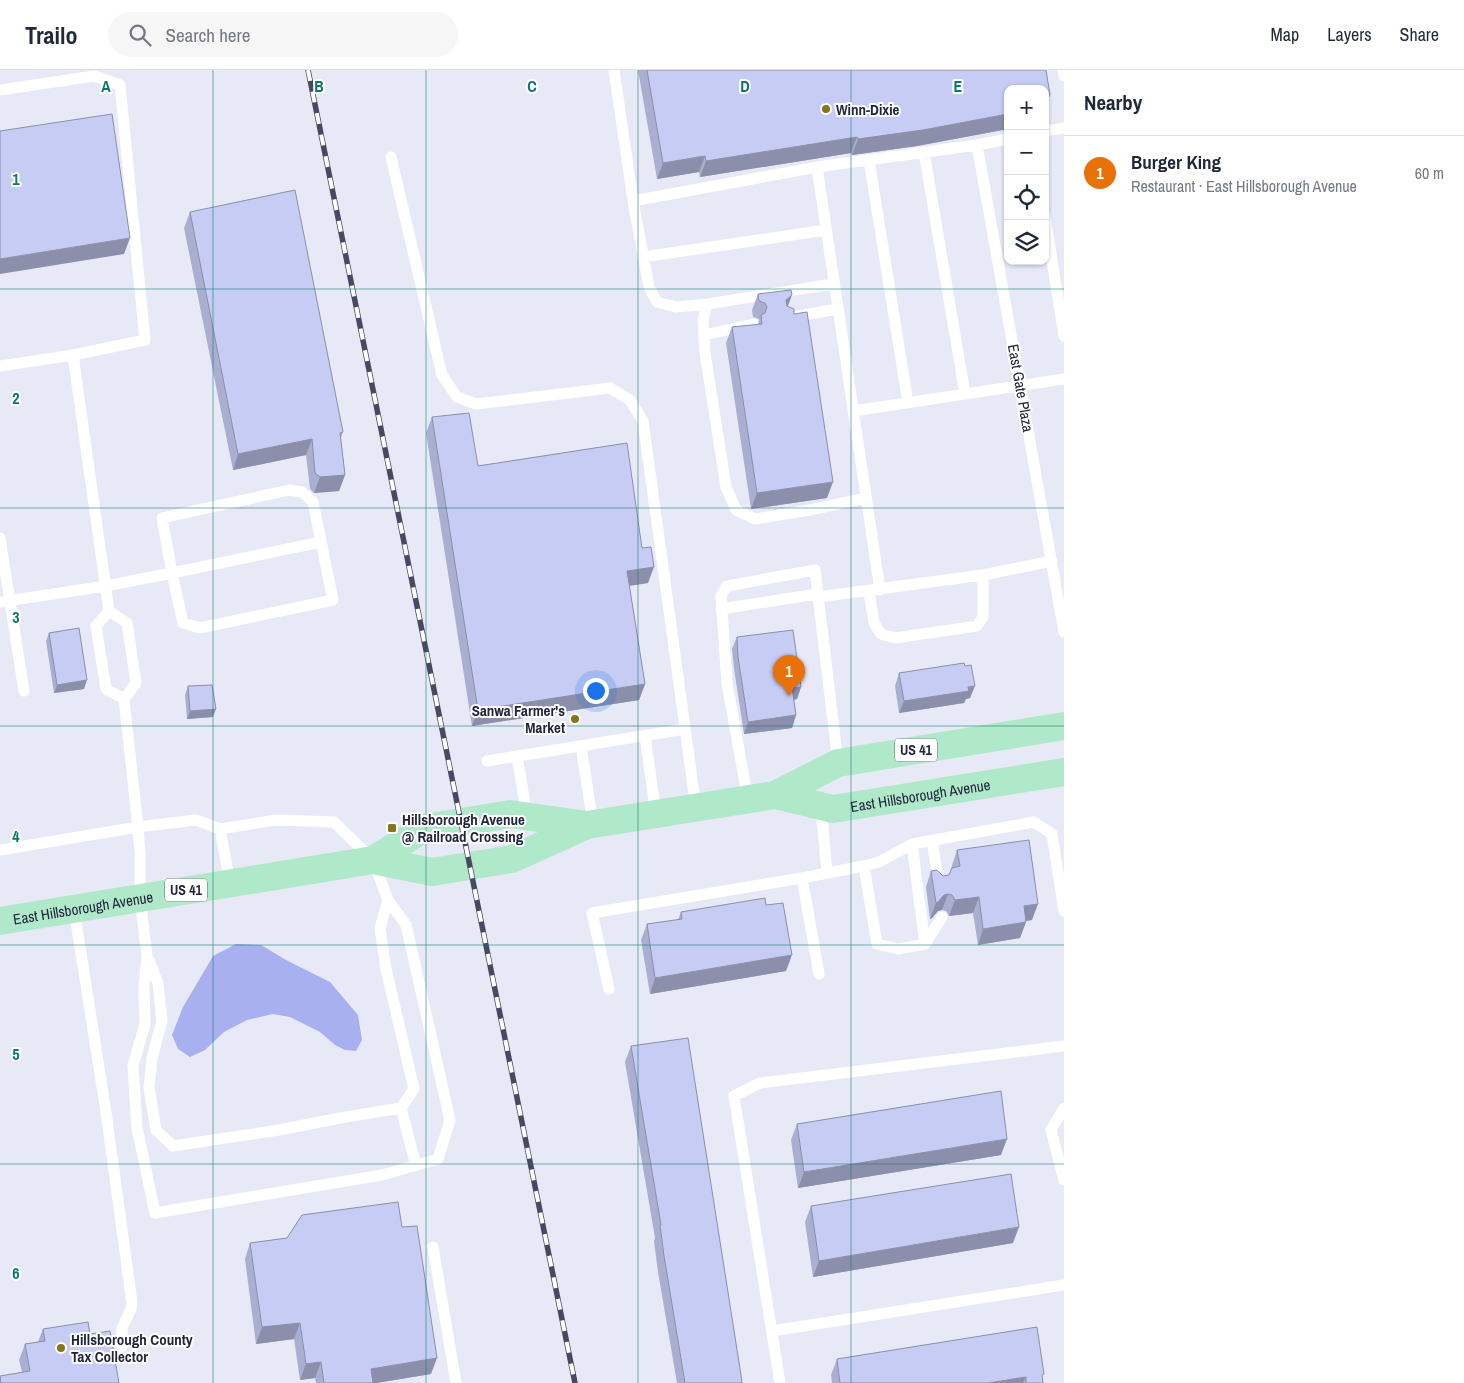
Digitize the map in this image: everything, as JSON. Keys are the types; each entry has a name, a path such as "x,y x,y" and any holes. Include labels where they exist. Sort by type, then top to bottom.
{"main road":[{"name":"East Hillsborough Avenue","path":"373,860 425,828 510,814 590,824 775,796 838,763 1064,726"},
{"name":"East Hillsborough Avenue","path":"775,796 833,809 1064,772"},
{"name":"East Hillsborough Avenue","path":"0,921 373,860 432,872 512,859 590,824"}],"lane":[{"path":"614,70 643,258 649,287 657,302 676,307 707,304 834,284"},
{"path":"1063,70 1064,76"},
{"path":"0,90 94,76 120,85 145,340 73,355 0,366"},
{"path":"1049,131 1064,128"},
{"path":"633,201 817,167 1004,140"},
{"name":"East Gate Plaza","path":"977,145 1062,612 1064,632"},
{"path":"924,152 965,394"},
{"path":"391,157 442,375 457,397 476,404 610,388 630,400 643,421 696,808"},
{"path":"869,160 908,403"},
{"path":"817,167 866,498 875,591 874,623 881,634 895,638 977,626 983,617 983,575"},
{"path":"1046,220 1064,336"},
{"path":"643,258 826,230"},
{"path":"707,304 703,320 705,353 726,487 736,510 755,519 866,498"},
{"path":"787,318 838,309"},
{"path":"704,335 754,324"},
{"path":"73,355 109,611 96,626 106,689 124,698"},
{"path":"853,411 1064,379"},
{"path":"289,490 302,492 313,502 333,600 200,628 183,623 172,573 162,518 289,490"},
{"path":"0,538 5,602 24,691"},
{"path":"5,602 106,586 321,542"},
{"path":"721,609 818,595 875,591 983,575 1052,561"},
{"path":"748,800 727,683 721,596 727,586 815,570 838,763"},
{"path":"0,850 138,828 196,820 220,829 276,820 334,822 373,860 388,900 406,924 450,1120 438,1159 382,1175 155,1213 137,1128 133,1065 145,1024 144,986 147,956 140,898 138,828 124,698 136,683 127,623 109,611"},
{"path":"487,761 685,729"},
{"path":"645,736 656,814"},
{"path":"581,746 590,824"},
{"path":"517,756 528,817"},
{"path":"821,806 827,872"},
{"path":"609,988 592,913 864,866 879,862 912,844 1034,822 1052,834 1064,911"},
{"path":"220,829 230,883"},
{"path":"932,840 939,885"},
{"path":"912,844 924,944"},
{"path":"864,866 878,944 898,949 924,944 942,918"},
{"path":"802,878 819,974"},
{"path":"147,956 158,984 162,1021 152,1058 149,1087 156,1130 173,1146 401,1108 414,1089 386,970 380,928 388,900"},
{"path":"74,909 106,1112 128,1276 131,1309 122,1328 122,1347"},
{"path":"780,1383 734,1096 760,1083 1064,1046"},
{"path":"401,1108 416,1166"},
{"path":"1064,1108 1051,1130 1064,1180"},
{"path":"433,1247 456,1383"},
{"path":"772,1331 1064,1285"}],"water":[{"path":"236,944 261,945 330,982 358,1015 362,1040 356,1051 345,1050 335,1045 320,1032 290,1017 273,1014 247,1020 224,1032 205,1050 190,1057 178,1049 172,1035 183,1007 213,956"}],"building":[{"name":"Winn-Dixie","path":"647,70 1046,70 1048,85 1004,85 1004,115 923,130 858,139 857,137 706,161 705,156 663,163"},
{"path":"112,114 130,238 0,259 0,131"},
{"path":"295,190 343,432 340,433 345,475 320,477 315,473 312,439 238,454 190,212"},
{"path":"791,290 792,295 786,300 787,306 794,309 794,314 807,312 833,482 757,493 732,327 762,324 761,315 765,313 767,307 765,303 759,301 758,294"},
{"path":"469,413 478,466 627,443 642,548 651,547 654,567 627,571 645,684 478,710 432,417"},
{"path":"79,628 87,680 57,685 49,633"},
{"path":"793,630 801,687 792,688 796,715 748,722 738,657 737,637"},
{"path":"964,663 965,666 971,665 975,686 968,687 969,691 904,701 899,673"},
{"path":"212,685 216,709 190,711 188,686"},
{"path":"1029,840 1038,904 1024,906 1026,922 983,929 979,897 955,900 952,895 948,894 944,895 936,903 931,871 937,870 943,876 949,875 952,868 960,866 957,850"},
{"path":"765,898 766,905 783,903 792,955 655,978 647,924 682,919 681,912"},
{"path":"688,1038 742,1383 685,1383 631,1046"},
{"path":"1001,1091 1007,1139 804,1172 797,1124"},
{"path":"1011,1174 1019,1227 819,1261 811,1206"},
{"path":"398,1202 402,1227 417,1226 437,1358 371,1369 373,1383 324,1383 321,1362 306,1364 300,1323 262,1327 250,1243 287,1238 302,1215"},
{"path":"88,1322 90,1334 110,1331 119,1383 1,1383 0,1376 30,1371 25,1344 45,1341 43,1329"},
{"path":"1037,1327 1044,1374 1042,1375 1043,1383 1026,1383 1026,1377 988,1383 840,1383 837,1359"}],"railway":[{"path":"308,70 575,1383"}],"place":[{"name":"Winn-Dixie","path":"826,109"},
{"name":"Burger King","path":"789,696"},
{"name":"Sanwa Farmer's Market","path":"575,719"},
{"name":"Hillsborough Avenue @ Railroad Crossing","path":"392,828"},
{"name":"Hillsborough County Tax Collector","path":"61,1348"}]}
